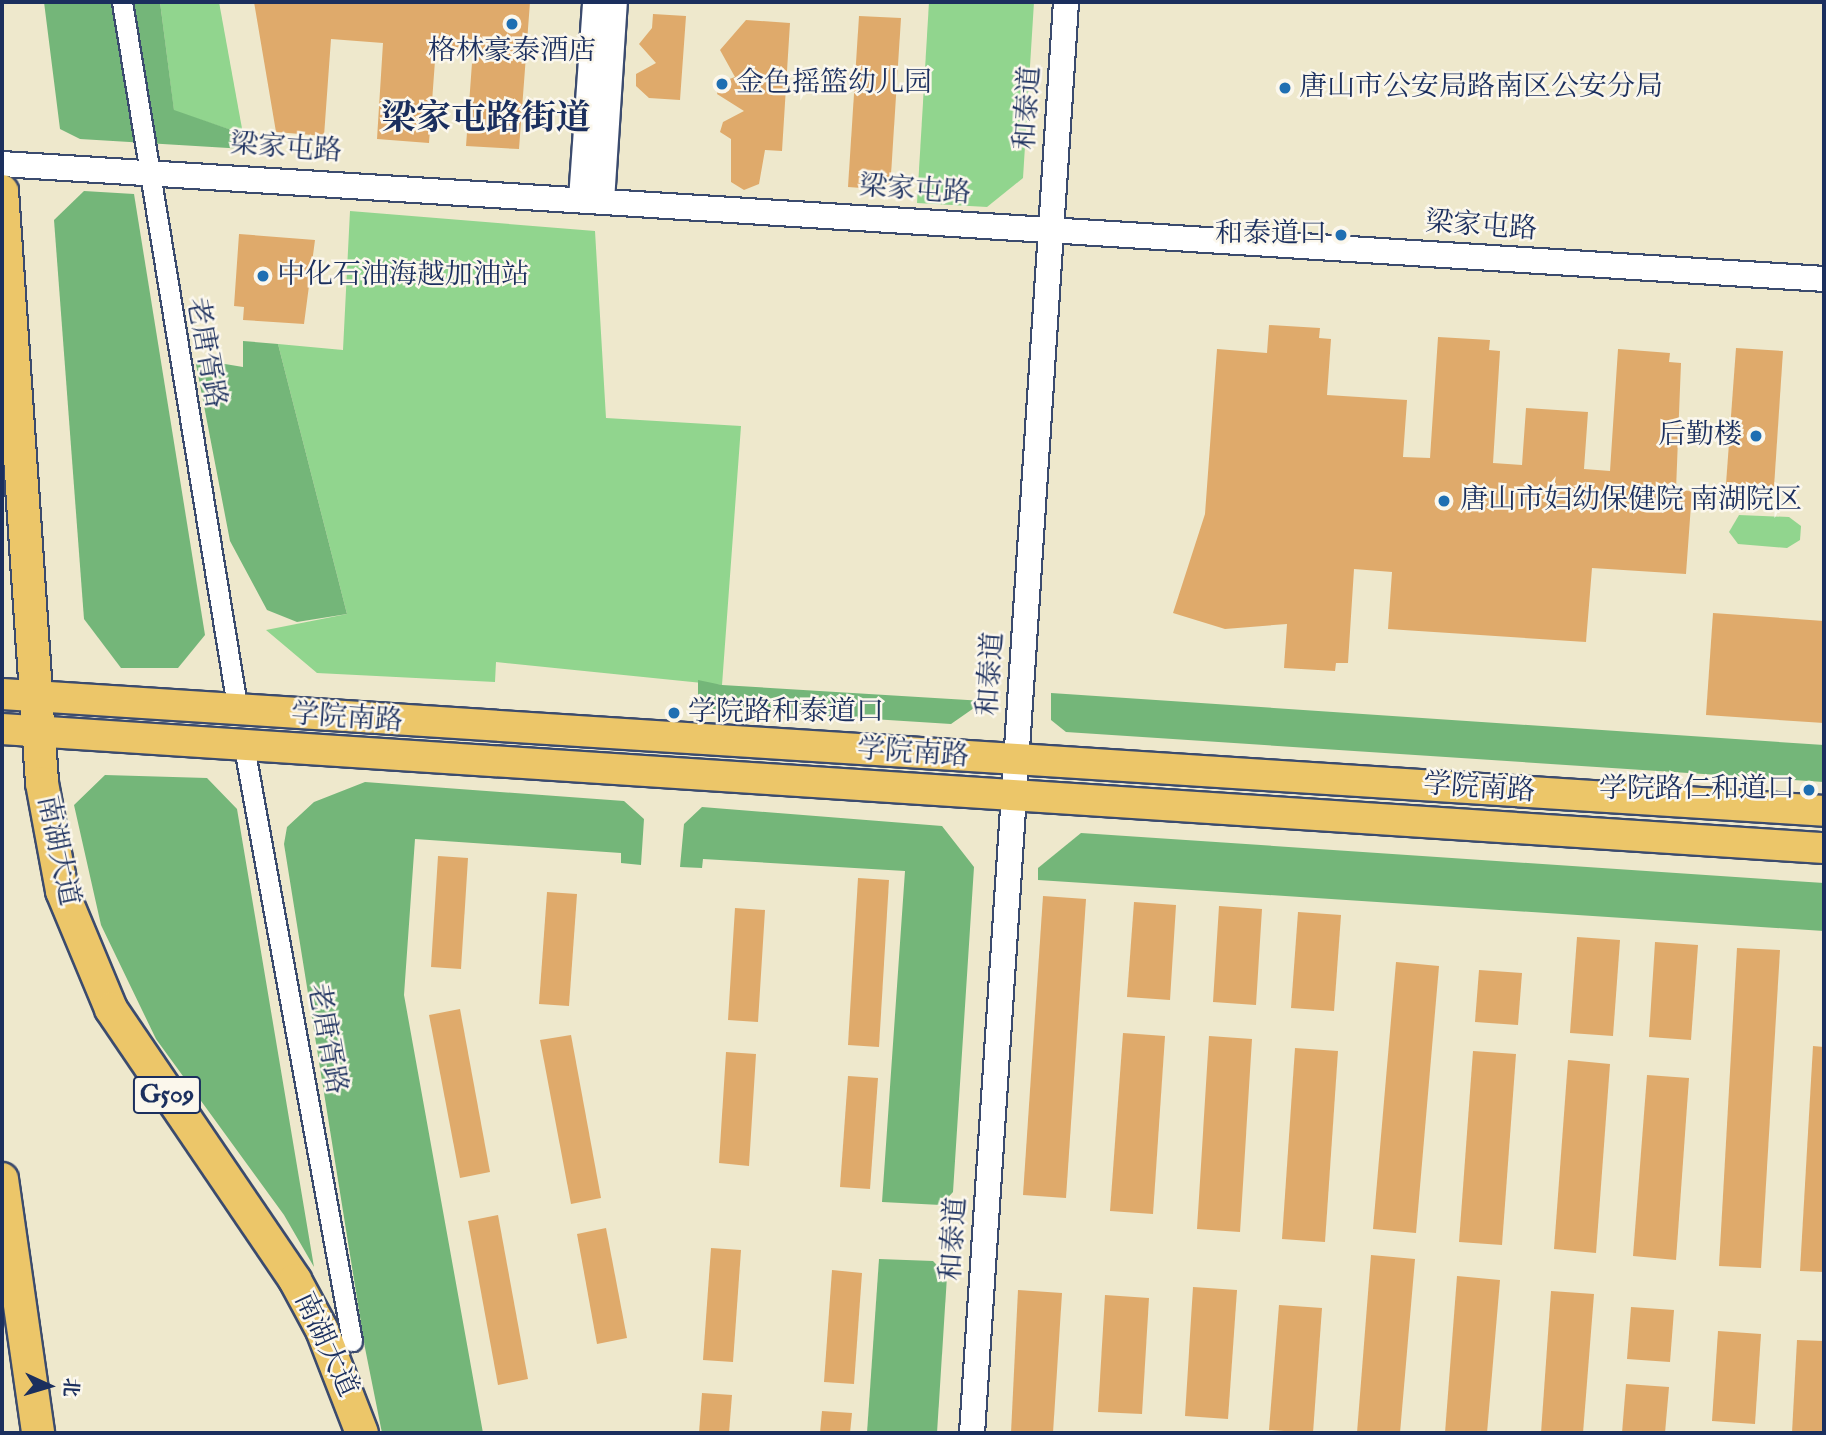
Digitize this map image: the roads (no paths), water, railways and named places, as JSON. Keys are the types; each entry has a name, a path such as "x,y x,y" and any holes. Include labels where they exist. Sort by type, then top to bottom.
{"highway":[{"name":"南湖大道","path":"2,191 39,732 52,848 81,948 141,1058 295,1280 322,1330 362,1433"},
{"path":"2,1179 38,1433"}],"main road":[{"name":"学院南路","path":"2,694 38,700 1824,811"},
{"name":"学院南路","path":"2,729 244,747 1824,848"}],"street":[{"name":"老唐胥路","path":"122,2 146,170 237,712"},
{"path":"592,200 595,2"},
{"path":"592,200 615,2"},
{"name":"和泰道","path":"972,1433 1066,2"},
{"name":"梁家屯路","path":"2,164 146,170 1824,279"},
{"name":"老唐胥路","path":"244,747 352,1341"}],"place":[{"name":"格林豪泰酒店","path":"512,24"},
{"name":"金色摇篮幼儿园","path":"722,84"},
{"name":"唐山市公安局路南区公安分局","path":"1285,88"},
{"name":"和泰道口","path":"1341,235"},
{"name":"中化石油海越加油站","path":"263,276"},
{"name":"后勤楼","path":"1756,436"},
{"name":"唐山市妇幼保健院 南湖院区","path":"1444,501"},
{"name":"学院路和泰道口","path":"674,713"},
{"name":"学院路仁和道口","path":"1809,790"}],"district":[{"name":"梁家屯路街道","path":"486,120"}]}
